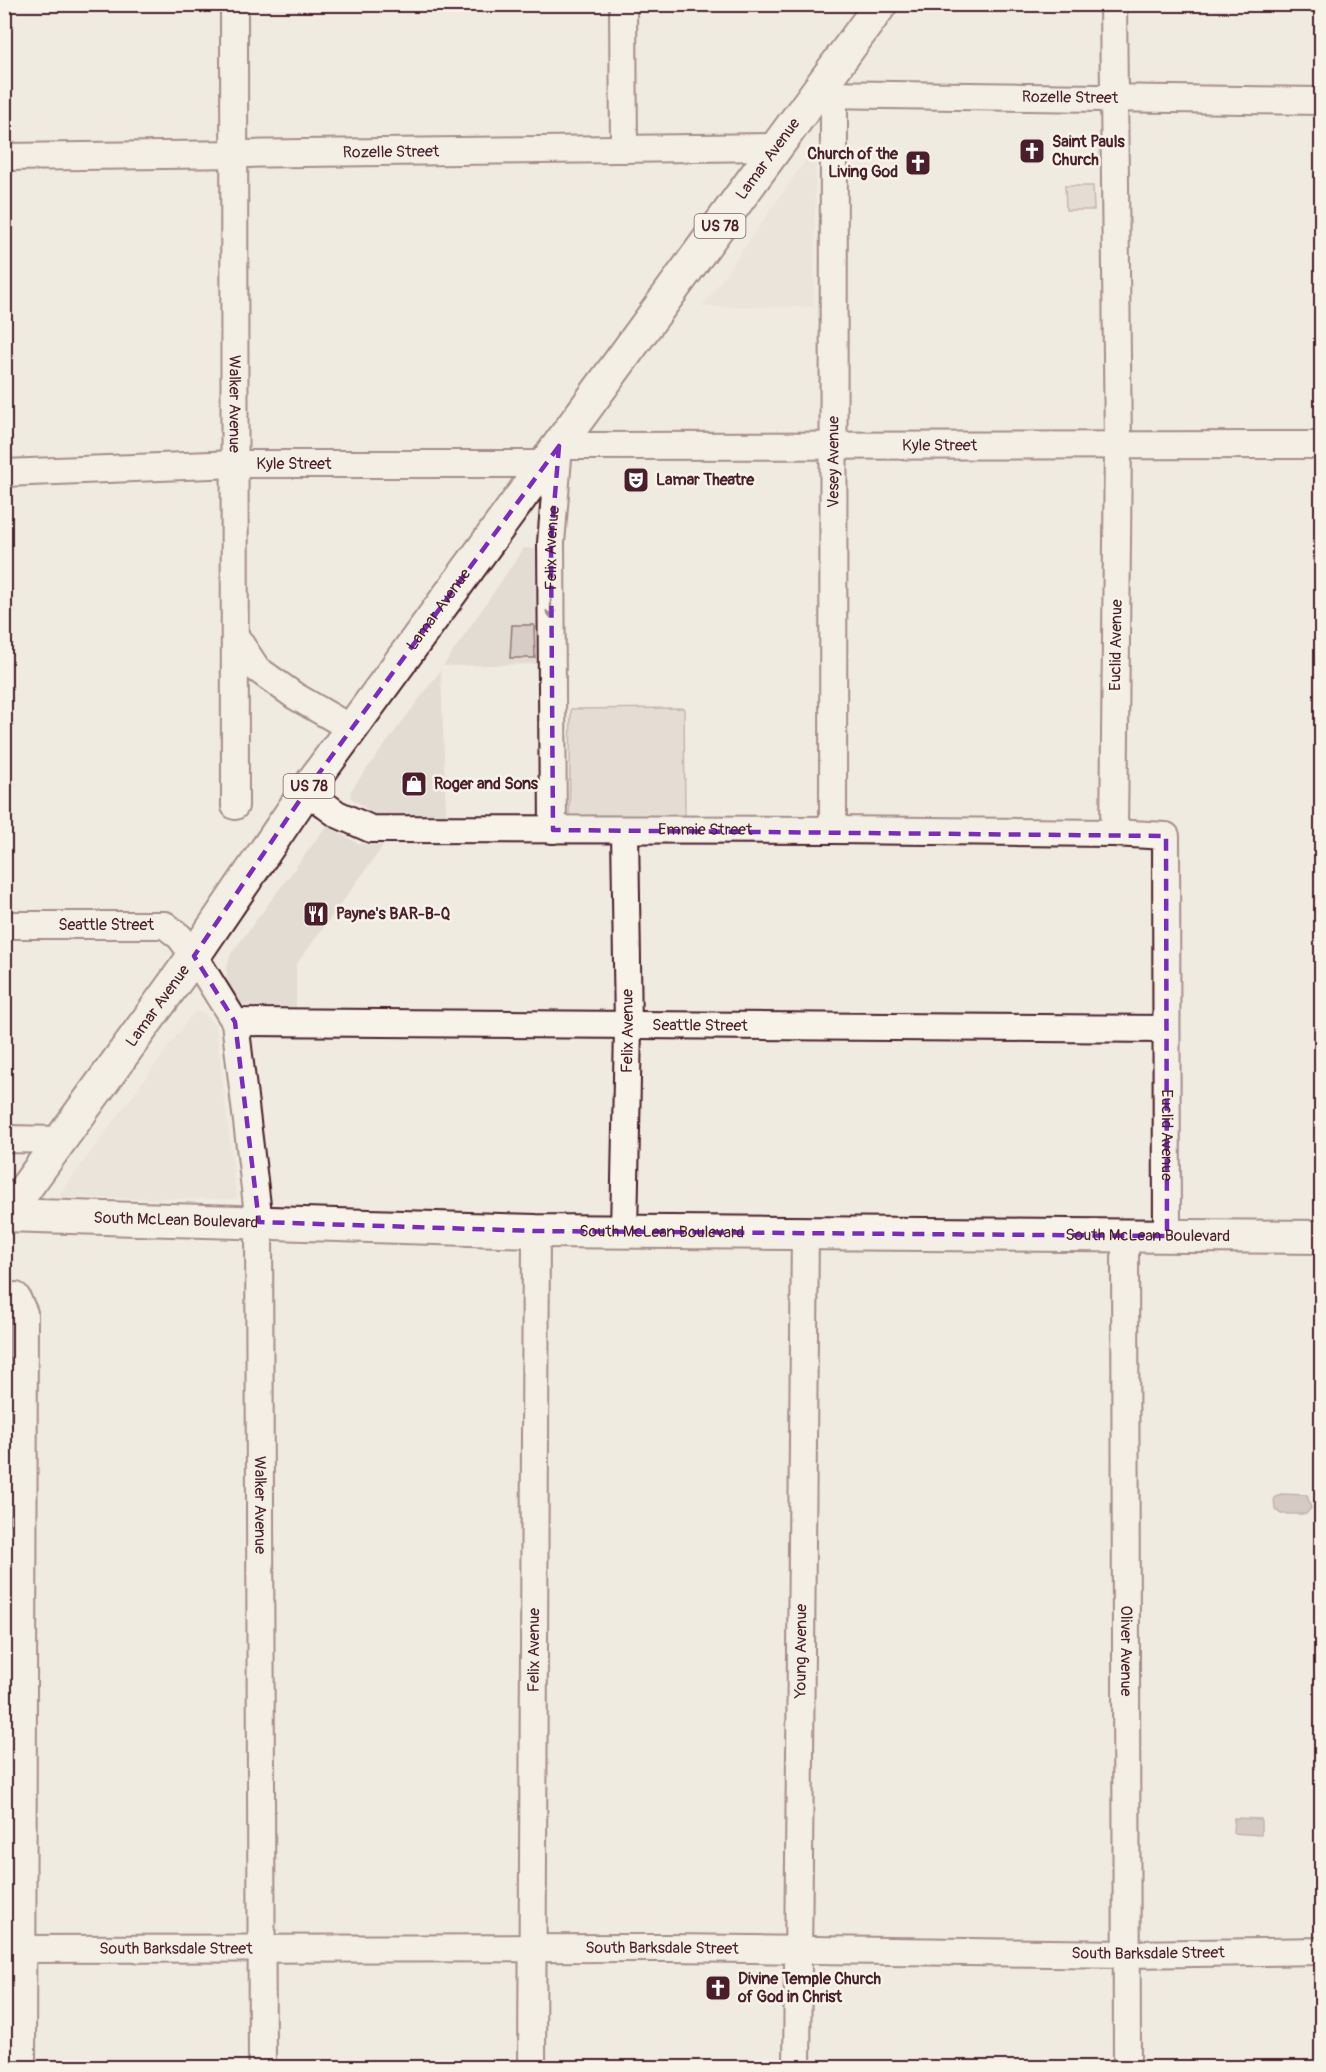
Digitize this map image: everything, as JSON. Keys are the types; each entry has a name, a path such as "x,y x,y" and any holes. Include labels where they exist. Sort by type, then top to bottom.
{"main road":[{"name":"Lamar Avenue","path":"5,1216 194,956 306,791 778,147 826,94 881,4"},
{"name":"South McLean Boulevard","path":"5,1216 624,1232 1322,1237"}],"street":[{"name":"Walker Avenue","path":"234,4 237,464 235,806"},
{"path":"623,4 624,149"},
{"name":"Euclid Avenue","path":"1113,4 1118,445 1114,833 1166,836 1167,1236"},
{"name":"Rozelle Street","path":"826,94 1322,101"},
{"name":"Vesey Avenue","path":"826,94 832,446 833,830"},
{"name":"Rozelle Street","path":"4,157 778,147"},
{"name":"Kyle Street","path":"4,473 832,446 1322,445"},
{"name":"Felix Avenue","path":"552,455 553,830"},
{"path":"236,637 257,669 295,696 352,729"},
{"name":"Emmie Street","path":"306,791 337,814 370,829 1114,833"},
{"name":"Felix Avenue","path":"624,1232 628,1027 625,832"},
{"name":"Seattle Street","path":"4,925 165,925 180,937 194,956"},
{"name":"Walker Avenue","path":"194,956 235,1022 259,1222 262,2067"},
{"name":"Seattle Street","path":"235,1022 628,1027 1165,1029"},
{"path":"4,1139 62,1140"},
{"name":"Felix Avenue","path":"532,2067 536,1230"},
{"name":"Young Avenue","path":"797,2067 805,1233"},
{"name":"Oliver Avenue","path":"1125,1235 1127,2067"},
{"path":"16,1296 24,1314 14,1949 22,2067"},
{"name":"South Barksdale Street","path":"14,1949 797,1949 1128,1954 1322,1951"}],"highlighted area":[{"path":"559,446 551,543 553,830 1166,836 1167,1236 536,1231 259,1222 235,1022 194,956 306,791"}],"shaded area":[{"path":"812,151 816,153 814,307 702,307"},
{"path":"1065,186 1093,186 1094,210 1066,210"},
{"path":"524,548 535,549 536,664 443,666"},
{"path":"512,625 534,625 535,658 510,658"},
{"path":"441,670 446,814 377,816 350,797 351,790"},
{"path":"684,708 685,822 569,823 571,709"},
{"path":"329,827 359,844 384,845 296,965 296,1008 250,1007 242,1004 228,983 226,970 231,954 324,829"},
{"path":"194,1012 204,1013 216,1028 237,1199 62,1198 59,1195"},
{"path":"1281,1494 1307,1495 1311,1508 1306,1514 1281,1514 1275,1509 1274,1498"},
{"path":"1234,1818 1261,1819 1261,1835 1233,1833"}],"place":[{"name":"Saint Pauls Church","path":"1032,151"},
{"name":"Church of the Living God","path":"918,163"},
{"name":"Lamar Theatre","path":"636,480"},
{"name":"Roger and Sons","path":"414,784"},
{"name":"Payne's BAR-B-Q","path":"316,914"},
{"name":"Divine Temple Church of God in Christ","path":"718,1988"}]}
